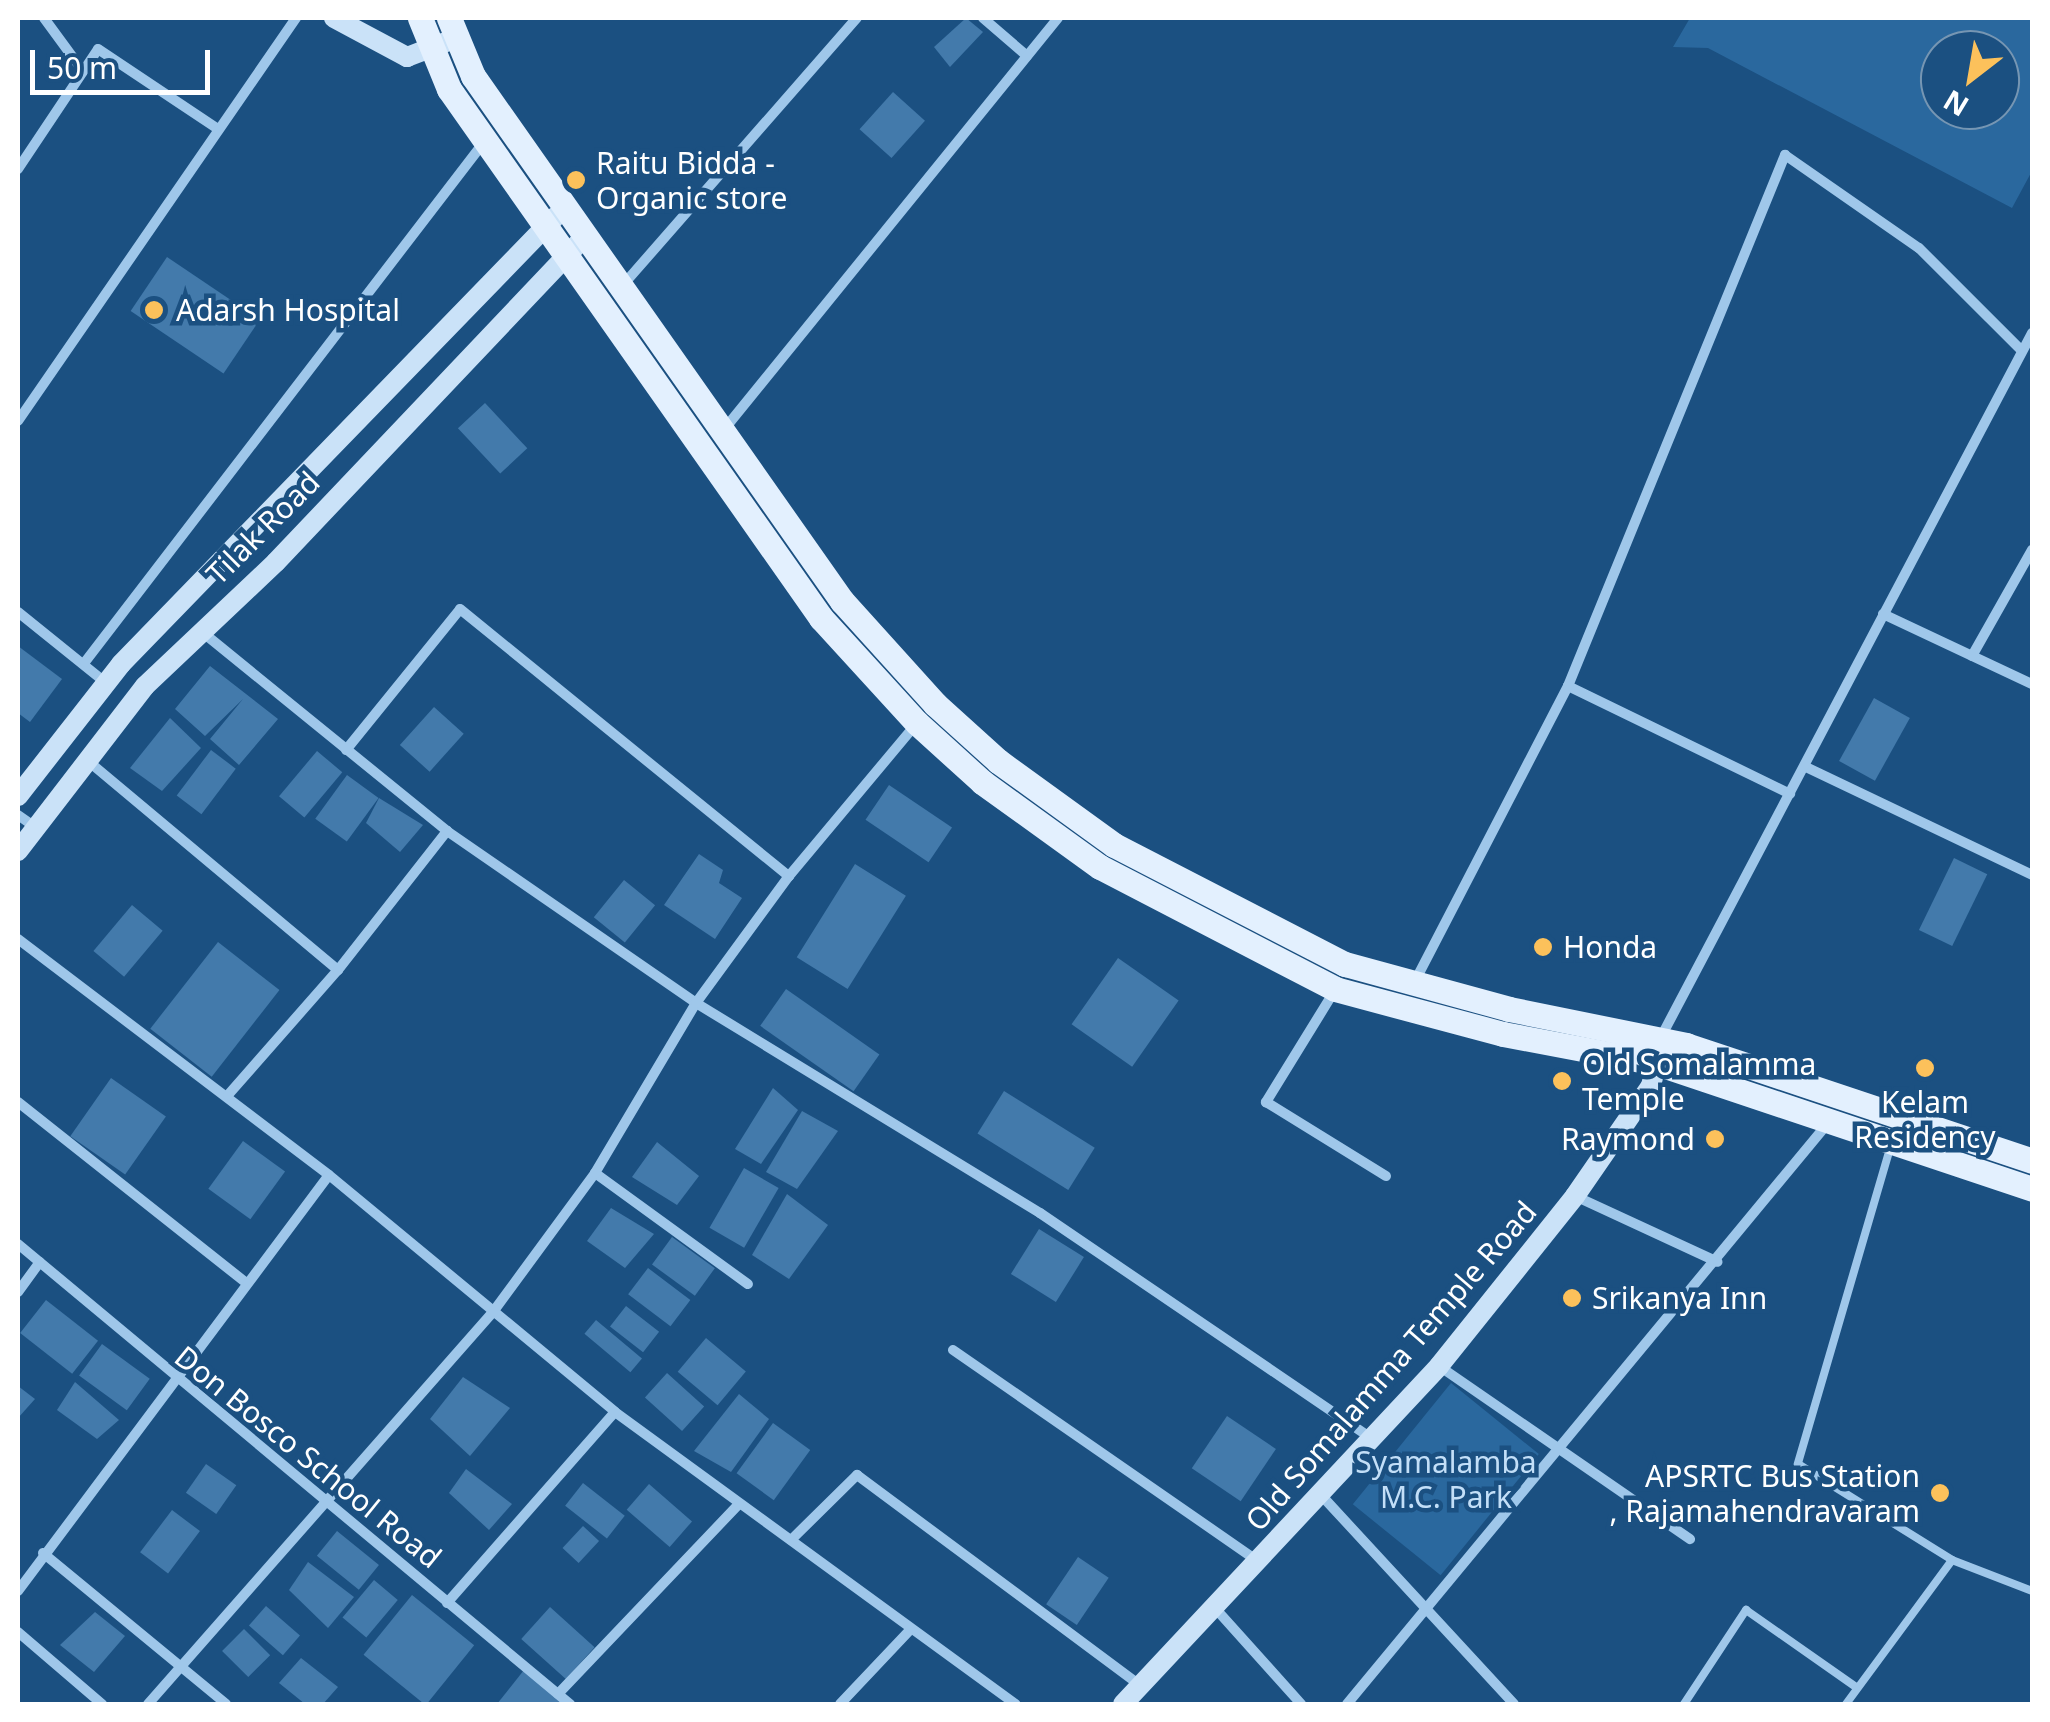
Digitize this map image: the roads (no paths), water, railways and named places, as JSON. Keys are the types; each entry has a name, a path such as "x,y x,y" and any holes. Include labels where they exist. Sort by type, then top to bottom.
{"main road":[{"path":"420,18 449,89 562,257 821,618 917,723 982,782 1100,867 1336,989 1502,1034 1658,1051 2032,1190"},
{"path":"453,28 472,76 842,601 935,704 998,761 1114,845 1222,906 1344,964 2032,1161"}],"street":[{"path":"44,18 83,70"},
{"path":"18,419 296,18"},
{"path":"334,18 407,57 432,47 453,28"},
{"path":"344,18 362,34"},
{"path":"620,290 857,18"},
{"path":"984,18 1027,56"},
{"path":"722,433 1058,18"},
{"path":"18,168 98,49 218,129"},
{"path":"85,662 484,141"},
{"path":"1413,984 1568,686 1785,155 1920,248 2020,350"},
{"name":"Tilak Road","path":"18,796 106,684 563,208"},
{"name":"Tilak Road","path":"18,850 26,821 88,761 200,630 276,562 583,238"},
{"path":"1658,1051 2032,333"},
{"path":"1972,656 2032,550"},
{"path":"346,750 460,609 789,876"},
{"path":"18,612 85,662 106,684"},
{"path":"1883,614 2032,684"},
{"path":"200,630 446,831 696,1002 1040,1213 1370,1437"},
{"path":"1568,686 1790,794"},
{"path":"148,1704 493,1312 595,1173 696,1002 789,876 917,723"},
{"path":"88,761 338,970"},
{"path":"1808,768 2032,876"},
{"path":"228,1095 338,970 446,831"},
{"path":"18,939 329,1174 615,1412 1016,1704"},
{"path":"1336,989 1266,1102 1386,1176"},
{"name":"Old Somalamma Temple Road","path":"1123,1704 1138,1684 1260,1563 1438,1366 1576,1196 1652,1086 1658,1051"},
{"path":"18,1102 244,1282"},
{"path":"1347,1704 1431,1609 1832,1118"},
{"path":"595,1173 748,1284"},
{"path":"18,1591 244,1282 329,1174"},
{"path":"1576,1196 1718,1262"},
{"name":"Don Bosco School Road","path":"18,1244 172,1379 570,1704"},
{"path":"18,1292 40,1262"},
{"path":"953,1350 1260,1563"},
{"path":"1438,1366 1690,1539"},
{"path":"447,1603 615,1412"},
{"path":"790,1540 858,1475 1138,1684"},
{"path":"1322,1496 1431,1609 1514,1704"},
{"path":"558,1694 739,1504"},
{"path":"43,1554 226,1704"},
{"path":"1215,1608 1301,1704"},
{"path":"840,1704 910,1630"},
{"path":"18,1632 102,1704"}],"lane":[{"path":"1892,1141 1798,1464 1952,1560 2032,1591"},
{"path":"1846,1704 1952,1560"},
{"path":"1684,1704 1746,1610 1856,1687"}],"place":[{"name":"Raitu Bidda - Organic store","path":"576,180"},
{"name":"Adarsh Hospital","path":"154,310"},
{"name":"Honda","path":"1543,947"},
{"name":"Kelam Residency","path":"1925,1068"},
{"name":"Old Somalamma Temple","path":"1562,1081"},
{"name":"Raymond","path":"1715,1139"},
{"name":"Srikanya Inn","path":"1572,1298"},
{"name":"APSRTC Bus Station , Rajamahendravaram","path":"1940,1493"}],"park label":[{"name":"Syamalamba M.C. Park","path":"1446,1479"}]}
